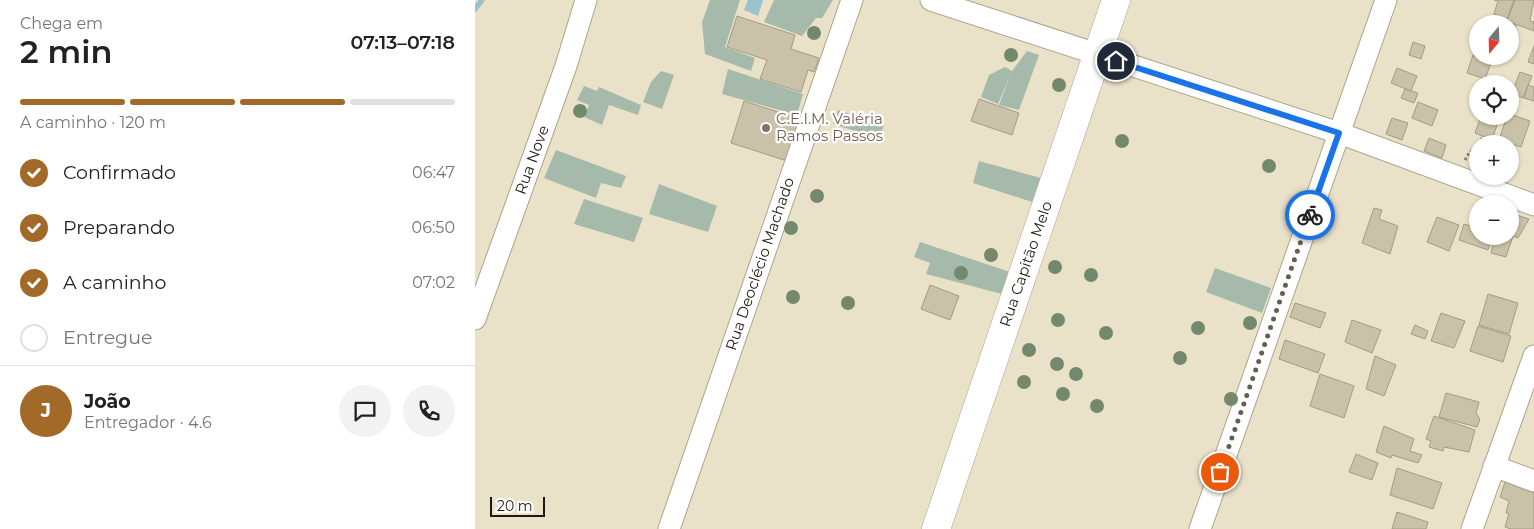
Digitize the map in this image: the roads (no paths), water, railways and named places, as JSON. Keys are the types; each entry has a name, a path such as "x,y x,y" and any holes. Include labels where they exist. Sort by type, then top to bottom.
{"main road":[{"name":"Rua Capitão Melo","path":"936,529 1116,0"}],"street":[{"name":"Rua Nove","path":"475,318 566,66 586,0"},
{"name":"Rua Deoclécio Machado","path":"669,529 852,0"},
{"path":"931,0 1339,133 1534,205"},
{"path":"1200,529 1386,0"},
{"path":"1472,529 1534,356"},
{"path":"1494,466 1534,481"}],"water":[{"path":"748,0 763,0 758,16 744,10"}],"waterway":[{"path":"475,9 482,0"}],"place":[{"name":"C.E.I.M. Valéria Ramos Passos","path":"766,128"}]}
